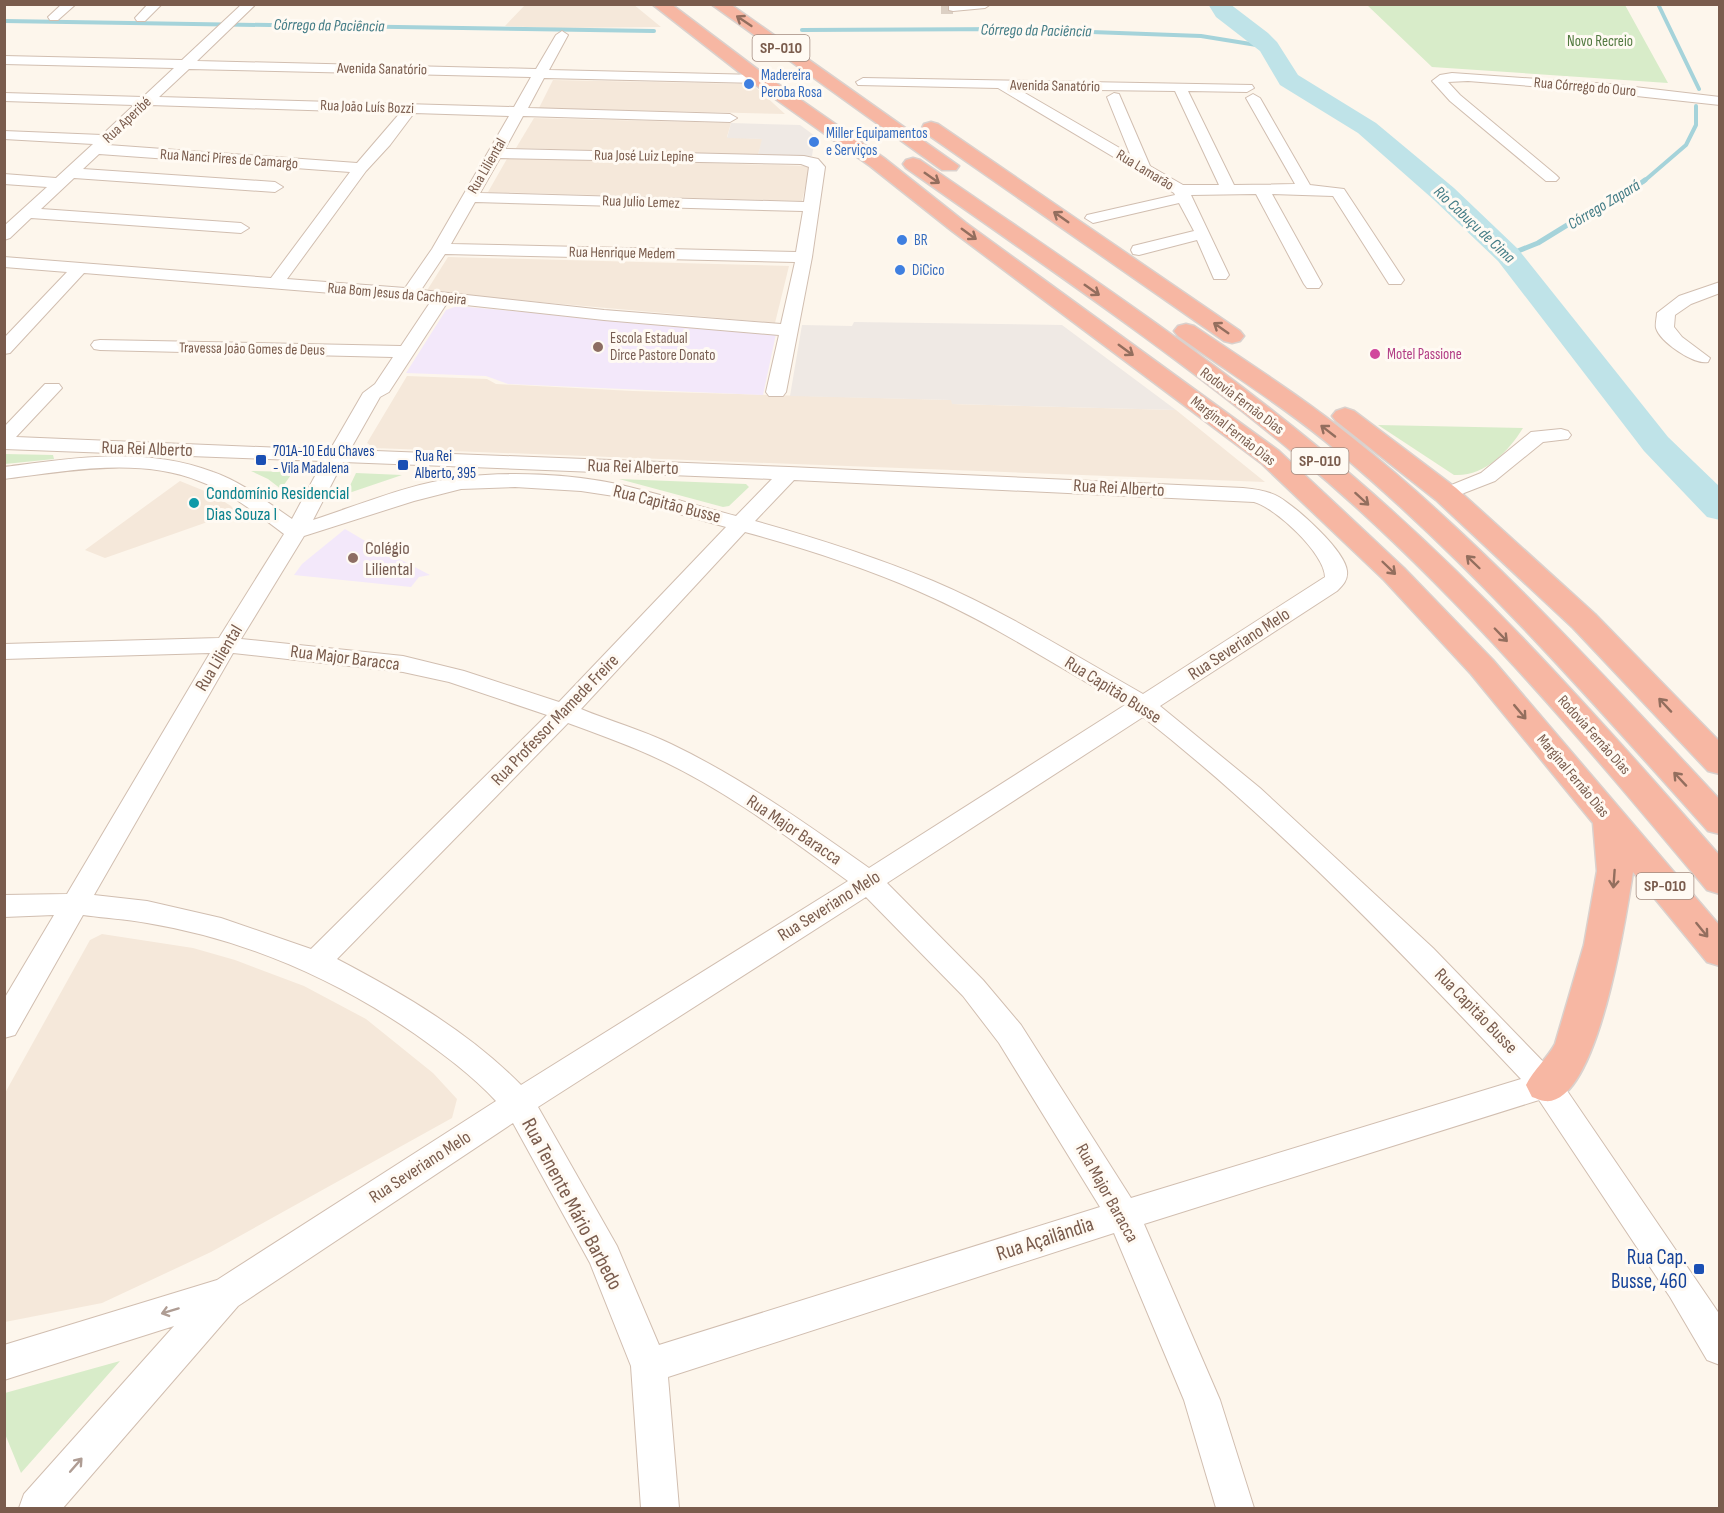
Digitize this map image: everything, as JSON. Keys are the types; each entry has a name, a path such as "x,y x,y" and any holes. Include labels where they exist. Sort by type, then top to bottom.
{"highway":[{"name":"Marginal Fernão Dias","path":"660,4 759,79 877,162 959,227 1270,457 1395,574 1482,667 1719,952"},
{"name":"Rodovia Fernão Dias","path":"719,4 1320,425 1365,460 1538,625 1719,822"},
{"name":"SP-010","path":"746,4 795,37"},
{"path":"858,79 1253,350"},
{"name":"Rodovia Fernão Dias","path":"850,120 1143,325 1310,453 1410,542 1574,711 1719,881"},
{"name":"SP-010","path":"1328,404 1446,494 1584,621 1719,763"},
{"path":"1546,1085 1564,1066 1575,1044 1603,945 1615,871 1610,821"}],"street":[{"path":"54,18 70,4"},
{"path":"141,18 156,4"},
{"name":"Rua Aperibé","path":"4,235 250,4"},
{"path":"953,7 985,4"},
{"name":"Rua Liliental","path":"410,294 440,249 562,35"},
{"name":"Avenida Sanatório","path":"4,60 759,79"},
{"name":"Rua Córrego do Ouro","path":"1551,178 1440,85 1439,81 1450,77 1631,90 1719,101"},
{"name":"Avenida Sanatório","path":"858,79 1002,85 1180,88 1250,93 1305,189"},
{"name":"Rua Lamarão","path":"1002,85 1182,194 1261,189 1331,190 1340,194 1395,280"},
{"path":"1180,88 1229,190"},
{"name":"Rua João Luís Bozzi","path":"4,97 729,118"},
{"path":"1114,97 1144,169"},
{"path":"275,284 361,168 385,142 410,109"},
{"name":"Rua Nanci Pires de Camargo","path":"4,135 361,168"},
{"name":"Rua José Luiz Lepine","path":"495,153 810,161 818,167 812,207"},
{"path":"4,179 66,178 275,187"},
{"path":"1261,189 1313,284"},
{"path":"1093,218 1182,194 1203,234 1220,275"},
{"name":"Rua Julio Lemez","path":"470,197 812,207"},
{"path":"776,392 812,207"},
{"path":"28,213 241,228"},
{"path":"1139,250 1203,234"},
{"name":"Rua Henrique Medem","path":"440,249 804,257"},
{"name":"Rua Bom Jesus da Cachoeira","path":"4,261 410,294 604,315 789,330"},
{"path":"4,349 80,268"},
{"path":"1701,358 1676,341 1665,328 1666,313 1685,300 1719,287"},
{"name":"Rua Liliental","path":"4,1026 226,645 296,532 336,456 373,393 382,388 442,298"},
{"name":"Travessa João Gomes de Deus","path":"100,345 404,352"},
{"path":"4,441 52,388"},
{"path":"1446,494 1488,477 1538,436 1561,435"},
{"name":"Rua Rei Alberto","path":"4,441 789,473 1244,494 1261,497"},
{"path":"4,473 94,462 130,463 182,469 207,477 238,492 296,532"},
{"name":"Rua Professor Mamede Freire","path":"316,962 564,712 789,473"},
{"name":"Rua Capitão Busse","path":"296,532 432,489 461,483 581,485 615,490 807,542 926,586 1012,629 1143,705 1251,794 1423,956 1546,1085 1682,1286 1719,1348"},
{"name":"Rua Severiano Melo","path":"226,1294 518,1103 1329,586 1336,579 1336,569 1331,560 1283,510 1261,497"},
{"name":"Rua Major Baracca","path":"4,652 226,645 403,664 455,676 564,712 659,749 708,774 766,809 868,881 973,988 1010,1034 1123,1215 1202,1401 1234,1509"},
{"name":"Rua Tenente Mário Barbedo","path":"4,906 75,904 147,912 221,929 316,962 372,991 448,1041 498,1082 518,1103 543,1143 605,1257 649,1366 660,1509"},
{"name":"Rua Açailândia","path":"649,1366 1123,1215 1546,1085"},
{"path":"4,1363 226,1294"},
{"path":"38,1509 226,1294"}],"shaded area":[{"path":"633,4 661,27 505,26 525,5"},
{"path":"553,80 752,84 785,114 539,108"},
{"path":"534,118 731,123 727,137 763,139 758,155 516,148"},
{"path":"731,123 800,125 815,136 812,156 758,155 762,139 727,138"},
{"path":"508,157 810,166 802,201 488,192"},
{"path":"448,257 789,266 775,323 426,292"},
{"name":"Escola Estadual Dirce Pastore Donato","path":"457,306 776,334 763,395 508,384 486,376 406,373 446,310"},
{"path":"854,322 1062,325 1176,410 952,404 951,400 790,396 802,325 852,326"},
{"path":"407,376 487,379 496,384 633,391 952,400 952,404 1176,410 1265,482 374,448 367,443"},
{"path":"180,481 212,494 236,512 105,558 85,550"},
{"name":"Colégio Liliental","path":"345,529 430,575 419,577 411,587 294,575 302,564"},
{"path":"102,934 193,948 235,960 304,986 366,1019 433,1073 457,1099 452,1118 211,1252 102,1303 5,1322 5,1093 90,940"}],"green space":[{"name":"Novo Recreio","path":"1367,5 1625,5 1668,83 1432,67"},
{"path":"1378,425 1523,428 1510,446 1494,461 1475,472 1454,475"},
{"path":"5,454 53,455 54,459 5,464"},
{"path":"251,471 293,472 281,489 268,479"},
{"path":"356,473 402,475 346,494"},
{"path":"619,479 746,484 749,487 729,506 723,507"},
{"path":"120,1361 21,1473 5,1434 5,1393"}],"waterway":[{"name":"Rio Cabuçu de Cima","path":"1219,4 1224,12 1269,47 1289,80 1367,128 1444,194 1508,255 1656,444 1720,509"},
{"name":"Córrego Zapará","path":"1658,4 1699,89"},
{"name":"Córrego da Paciência","path":"4,21 654,31"},
{"name":"Córrego da Paciência","path":"802,30 1012,29 1201,36 1269,47"},
{"name":"Córrego Zapará","path":"1643,182 1686,145 1696,125 1696,106"},
{"name":"Córrego Zapará","path":"1508,255 1538,243 1577,219 1619,199 1645,180"}],"tunnel":[{"path":"941,7 953,7"}],"place":[{"name":"Madereira Peroba Rosa","path":"749,84"},
{"name":"Miller Equipamentos e Serviços","path":"814,142"},
{"name":"BR","path":"902,240"},
{"name":"DiCico","path":"900,270"},
{"name":"Escola Estadual Dirce Pastore Donato","path":"598,347"},
{"name":"Motel Passione","path":"1375,354"},
{"name":"701A-10 Edu Chaves - Vila Madalena","path":"261,460"},
{"name":"Rua Rei Alberto, 395","path":"403,465"},
{"name":"Condomínio Residencial Dias Souza I","path":"194,503"},
{"name":"Colégio Liliental","path":"353,558"},
{"name":"Rua Cap. Busse, 460","path":"1699,1269"}]}
